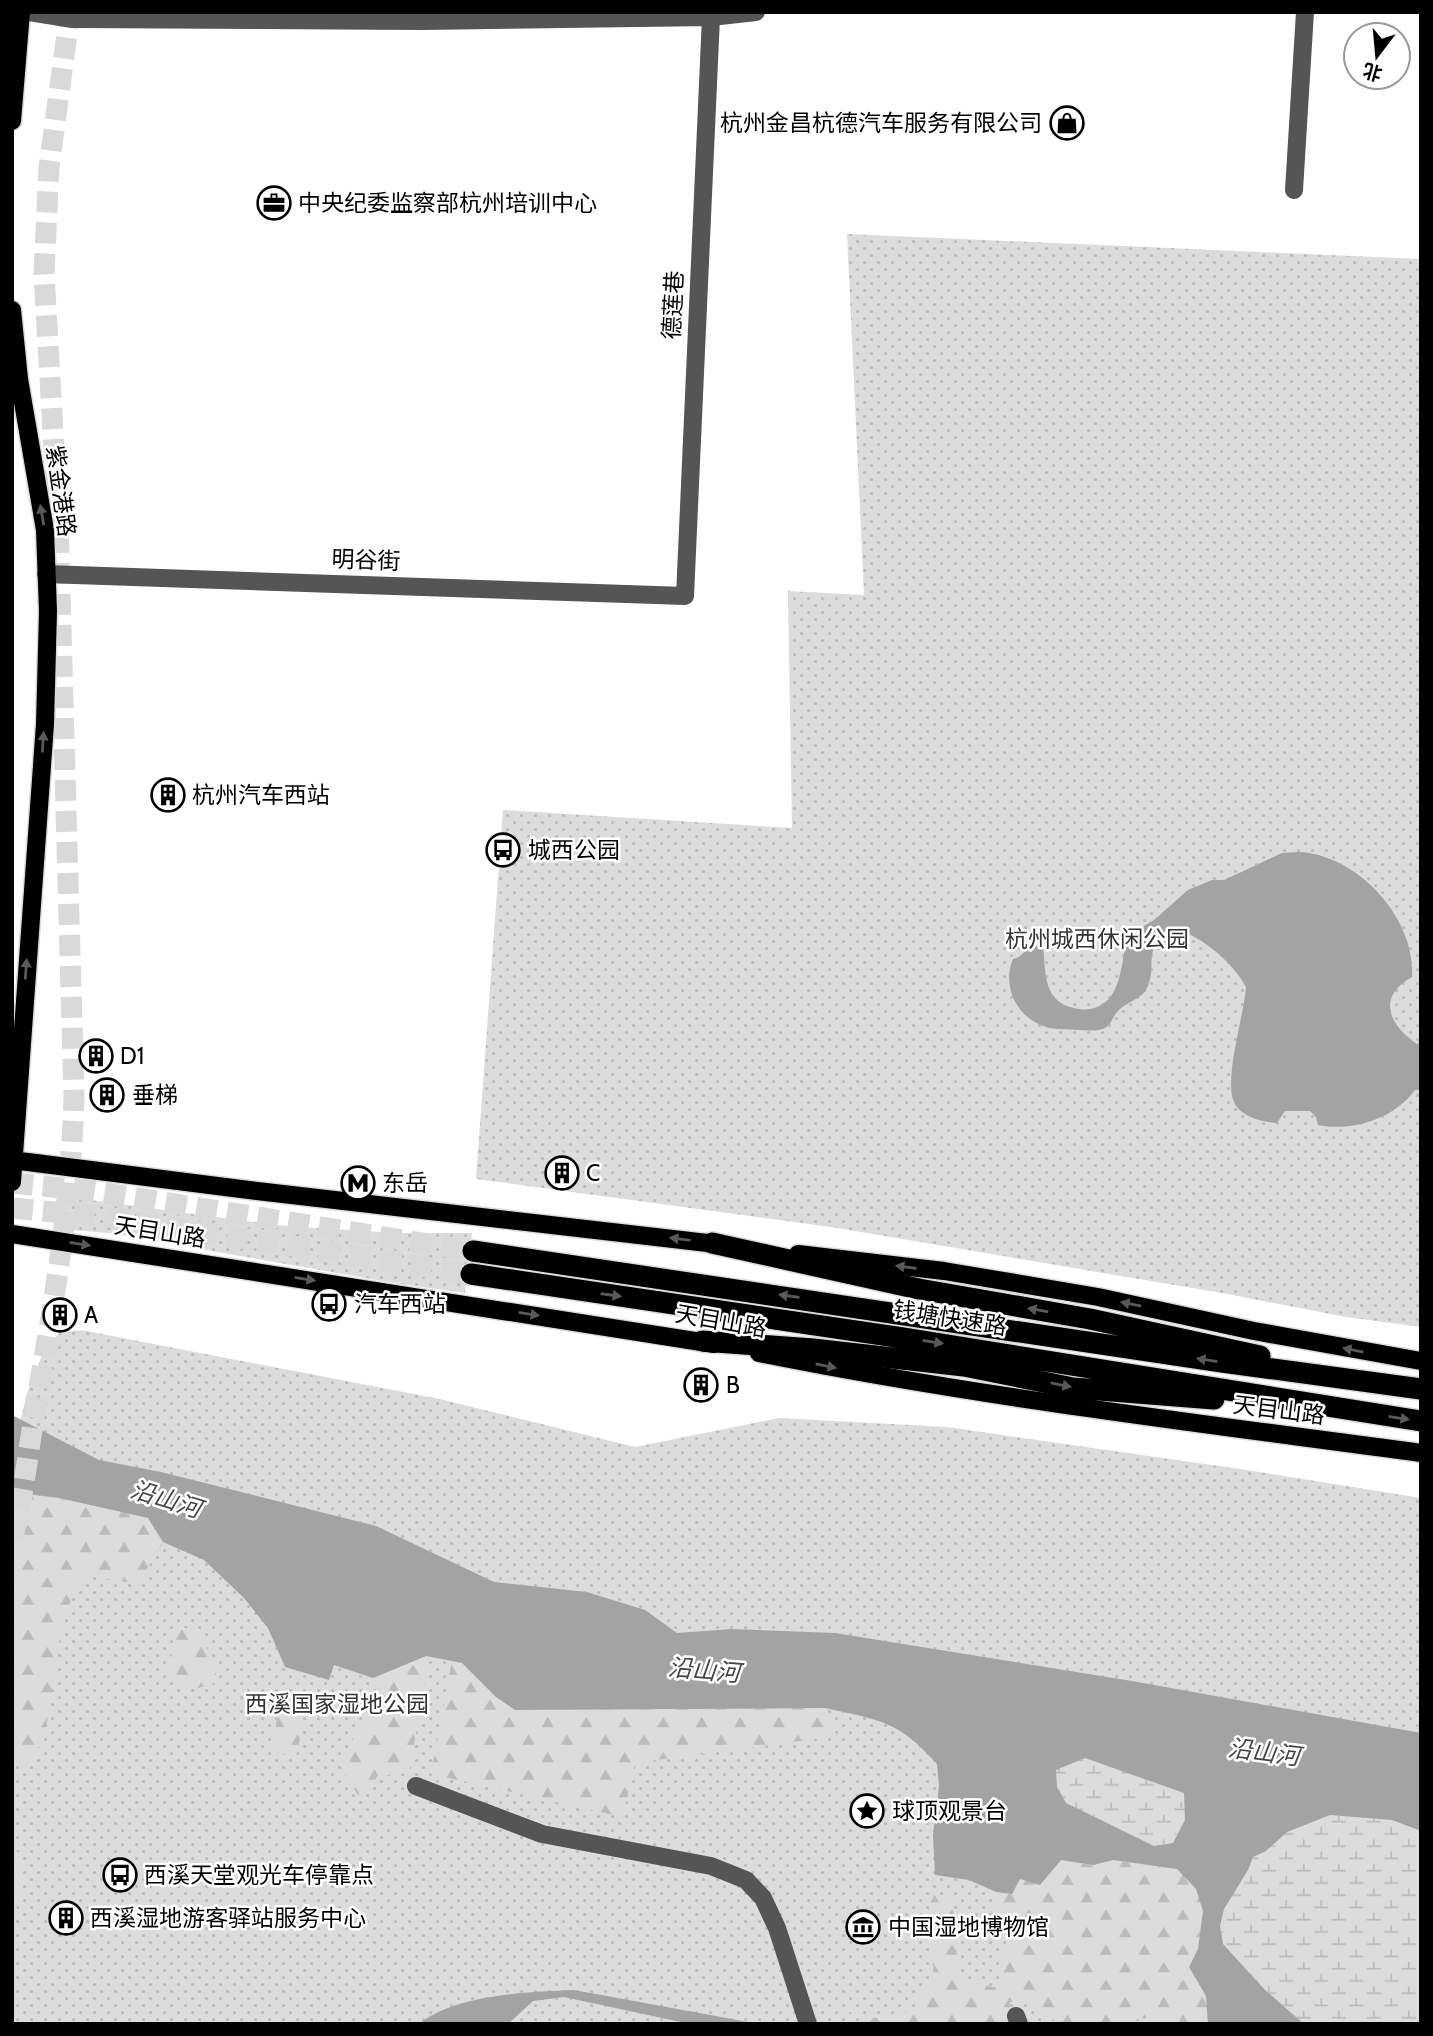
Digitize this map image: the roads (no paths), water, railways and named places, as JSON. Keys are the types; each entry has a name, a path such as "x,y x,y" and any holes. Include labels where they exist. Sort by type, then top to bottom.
{"highway":[{"path":"712,1243 919,1289 1223,1346 1343,1377"},
{"name":"钱塘快速路","path":"473,1251 1421,1389"},
{"name":"钱塘快速路","path":"471,1275 890,1336 1421,1421"},
{"path":"702,1341 813,1349 964,1366 1073,1388 1336,1408"}],"main road":[{"path":"12,121 21,12"},
{"name":"紫金港路","path":"12,310 19,379 45,530 46,574 45,724 12,1182"},
{"path":"13,1160 712,1243 982,1278 1098,1297 1254,1331 1421,1361"},
{"name":"天目山路","path":"12,1234 702,1341 856,1372 1054,1403 1183,1423 1421,1453"}],"street":[{"path":"29,12 86,19 423,21 711,17 757,12"},
{"path":"1294,190 1305,12"},
{"name":"德莲巷","path":"685,596 711,17"},
{"name":"明谷街","path":"46,574 685,596"},
{"path":"416,1786 542,1834 711,1866 746,1880 763,1898 778,1928 808,2024"}],"water":[{"path":"1298,852 1341,864 1361,877 1379,893 1404,933 1411,955 1412,977 1394,993 1390,1011 1399,1028 1417,1044 1421,1043 1421,1090 1415,1090 1396,1109 1384,1116 1358,1125 1331,1127 1318,1125 1316,1117 1310,1111 1285,1111 1277,1123 1255,1119 1241,1111 1232,1097 1231,1084 1246,987 1223,958 1201,941 1178,930 1167,929 1155,945 1150,980 1145,992 1121,1008 1105,1028 1092,1030 1046,1027 1027,1017 1014,1001 1009,980 1013,959 1038,945 1043,946 1049,987 1059,1001 1079,1009 1099,1006 1109,999 1117,985 1127,936 1154,920 1188,890 1212,880 1224,880 1282,853"},
{"name":"沿山河","path":"12,1415 99,1460 161,1472 376,1526 494,1582 587,1592 645,1610 677,1633 732,1629 835,1633 1132,1681 1421,1733 1421,1831 1392,1820 1330,1815 1287,1832 1266,1851 1253,1857 1224,1909 1220,1926 1223,1944 1265,1990 1304,2024 1208,2024 1206,1996 1189,1967 1198,1949 1203,1911 1196,1889 1177,1869 1113,1860 1093,1865 1061,1860 1040,1885 1020,1879 1012,1894 996,1892 969,1880 935,1875 933,1835 939,1786 937,1764 911,1739 887,1724 825,1708 515,1710 496,1697 462,1663 426,1656 373,1678 334,1665 329,1680 285,1667 268,1628 244,1598 204,1560 163,1542 148,1518 59,1498 12,1492","holes":["1085,1758 1184,1793 1185,1820 1173,1843 1154,1846 1066,1803 1057,1787 1056,1770"]},
{"path":"573,1990 759,2024 690,2024 564,1997 533,2001 508,2024 419,2024 452,2006 493,1996"}],"tunnel":[{"path":"12,1540 61,1248 74,1098 58,521 44,273 49,167 70,12"},
{"path":"12,1183 93,1191 473,1251"},
{"path":"12,1208 107,1217 471,1274"}],"place":[{"name":"杭州金昌杭德汽车服务有限公司","path":"1067,123"},
{"name":"中央纪委监察部杭州培训中心","path":"274,203"},
{"name":"杭州汽车西站","path":"168,795"},
{"name":"城西公园","path":"503,850"},
{"name":"D1","path":"96,1056"},
{"name":"垂梯","path":"107,1095"},
{"name":"C","path":"562,1173"},
{"name":"东岳","path":"358,1183"},
{"name":"汽车西站","path":"329,1304"},
{"name":"A","path":"60,1315"},
{"name":"B","path":"701,1385"},
{"name":"球顶观景台","path":"867,1811"},
{"name":"西溪天堂观光车停靠点","path":"120,1875"},
{"name":"西溪湿地游客驿站服务中心","path":"66,1918"},
{"name":"中国湿地博物馆","path":"863,1927"}],"park label":[{"name":"杭州城西休闲公园","path":"1097,939"},
{"name":"西溪国家湿地公园","path":"337,1704"}]}
